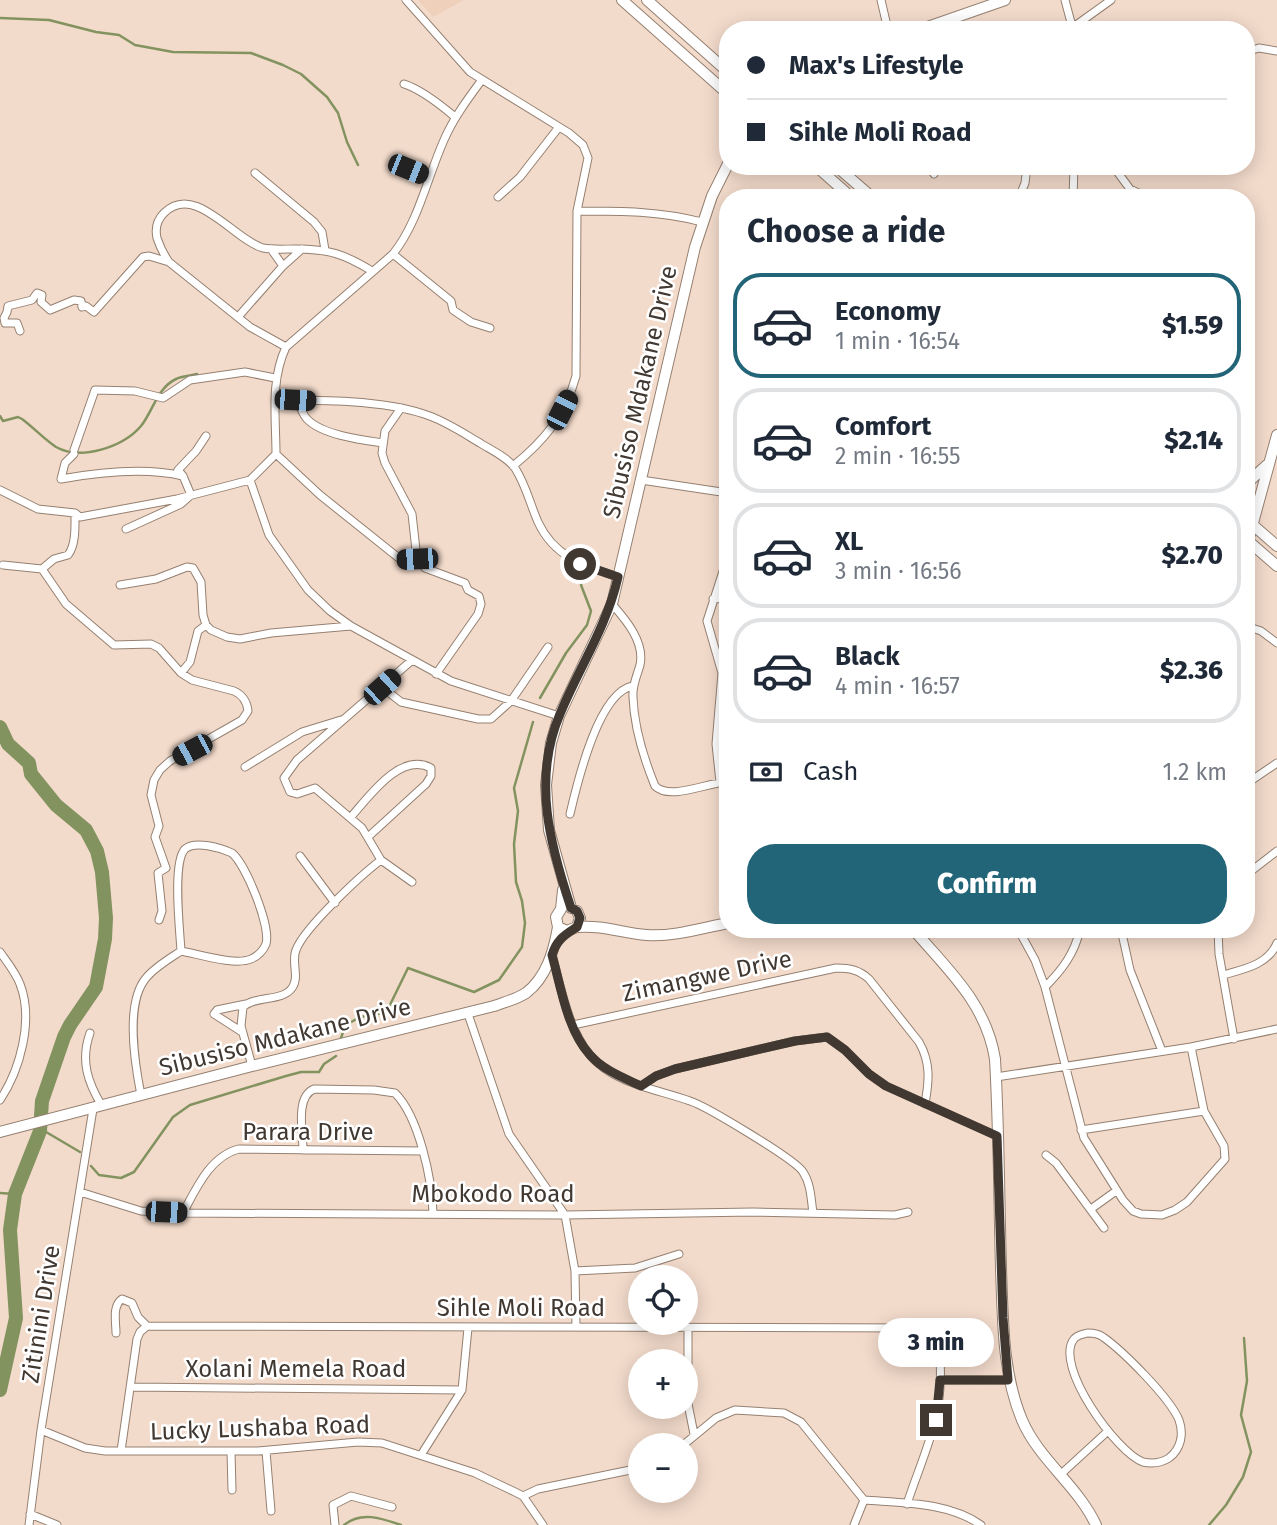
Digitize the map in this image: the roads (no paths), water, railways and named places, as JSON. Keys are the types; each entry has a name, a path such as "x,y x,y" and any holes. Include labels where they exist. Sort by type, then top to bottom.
{"street":[{"path":"406,0 470,72 578,139 586,152 587,164 578,211 576,376 569,396 547,436 513,466"},
{"path":"622,0 719,86"},
{"path":"647,0 719,64"},
{"path":"881,0 886,21"},
{"path":"945,21 1005,0"},
{"path":"1065,0 1070,21"},
{"path":"1083,21 1111,0"},
{"path":"1255,49 1277,51"},
{"path":"417,559 400,559 320,495 276,454 275,378 286,347 393,254 405,239 455,117 481,81"},
{"path":"404,85 420,90 455,117"},
{"path":"498,197 520,177 559,127"},
{"path":"395,164 429,178"},
{"path":"255,173 314,222 322,232 325,250"},
{"name":"Sibusiso Mdakane Drive","path":"570,909 548,830 545,785 551,743 559,716 612,604 702,222 723,175"},
{"path":"826,175 842,189"},
{"path":"846,175 863,189"},
{"path":"286,347 264,337 169,262 161,248 156,229 164,213 182,204 205,210 255,244 271,248 325,250 348,257 372,271"},
{"path":"578,211 635,211 675,215 702,222"},
{"path":"271,248 283,266"},
{"path":"238,317 283,266 302,249"},
{"path":"393,254 452,301 453,310 466,319 491,328"},
{"path":"20,331 17,323 5,323 8,306 32,300 37,293 42,295 41,302 50,310 74,300 81,301 82,307 86,306 94,312 143,257 149,256 169,262"},
{"path":"183,476 163,472 113,473 61,479 65,463 74,452 95,390 135,391 163,398 190,380 245,372 275,378"},
{"path":"275,400 401,408 438,420 498,454 513,466 538,522 553,547 577,562 618,577"},
{"path":"295,400 302,407 306,418 317,427 357,439 383,443"},
{"path":"401,408 385,431 385,463 412,514 417,559 425,568 465,583 468,590 479,596 481,604 472,624 436,674"},
{"path":"1255,507 1277,435"},
{"path":"191,495 178,470 206,436"},
{"path":"0,490 38,509 75,513 80,517 191,495 250,480 276,454"},
{"path":"1255,476 1270,463"},
{"path":"250,480 270,535 289,566 320,602 351,625 436,674 559,716"},
{"path":"641,480 719,493"},
{"path":"126,529 181,504 191,495"},
{"path":"4,565 42,569 52,560 68,555 75,533 75,513"},
{"path":"1255,526 1277,546"},
{"path":"1255,547 1277,566"},
{"path":"120,585 144,582 187,566 192,568 201,582 206,625 218,634 240,639 351,625"},
{"path":"42,569 66,604 108,641 122,646 137,642 155,645 181,673 192,680 224,686 238,692 248,711 242,720 170,761 154,780 151,794 159,826 155,837 166,868 158,873 162,911 159,920"},
{"path":"719,582 706,621 719,663"},
{"path":"713,599 719,599"},
{"path":"612,604 624,618 640,648 640,666 633,686 635,717 657,788 670,793 719,783"},
{"path":"181,673 190,662 198,631 206,625"},
{"path":"1255,629 1277,643"},
{"path":"382,687 401,702 481,720 493,718 511,701 548,647"},
{"path":"411,661 297,760 286,774 284,783 290,792 297,794 318,789 362,828 381,860 412,882"},
{"path":"570,814 591,738 614,698 624,689 633,686"},
{"path":"719,708 716,744 719,758"},
{"path":"245,767 302,732 343,719"},
{"path":"1255,778 1277,763"},
{"path":"350,818 393,772 407,766 425,765 431,768 431,776 426,784 368,837"},
{"path":"141,1095 135,1068 134,1010 137,991 151,972 181,951 245,961 260,954 266,944 267,935 262,914 241,864 232,853 197,845 188,847 183,853 178,868 181,951"},
{"path":"1255,867 1277,851"},
{"path":"300,856 335,903"},
{"path":"243,1032 215,1014 217,1010 282,995 292,988 295,982 294,957 298,946 335,903 381,860"},
{"path":"570,909 605,927"},
{"path":"567,928 580,918 570,909"},
{"path":"570,909 556,917 567,928 605,927 637,934 660,935 719,925"},
{"name":"Sibusiso Mdakane Drive","path":"0,1132 252,1066 468,1014 526,993 544,972 567,928"},
{"path":"921,938 980,1010 993,1044 1008,1380 1023,1424 1040,1451 1082,1502 1096,1525"},
{"path":"1023,938 1045,987 1081,1130 1116,1191 1133,1211 1141,1214 1162,1215 1175,1210 1186,1202 1225,1159 1224,1146 1204,1111 1191,1047"},
{"path":"1045,987 1064,967 1077,938"},
{"path":"1122,938 1130,970 1162,1051"},
{"path":"1220,938 1234,1039"},
{"path":"1223,975 1258,964 1267,958 1277,943"},
{"path":"0,951 21,986 26,1028 9,1085 0,1100"},
{"path":"554,951 573,1025 581,1044 591,1057 625,1079 707,1108 799,1166 809,1184 813,1213"},
{"name":"Zimangwe Drive","path":"573,1025 752,985 848,968 869,979 926,1052 929,1069 925,1104"},
{"path":"246,1004 241,1013 252,1066"},
{"path":"468,1014 509,1134 565,1214 575,1271 576,1327"},
{"path":"996,1077 1191,1047 1277,1029"},
{"path":"90,1033 85,1065 98,1107"},
{"path":"641,1086 656,1076 675,1069 824,1036 838,1044 869,1074 886,1086 997,1136"},
{"path":"303,1150 303,1105 306,1094 314,1089 394,1093 407,1111 430,1172 433,1213"},
{"name":"Zitinini Drive","path":"29,1525 41,1430 80,1192 98,1107"},
{"path":"1081,1130 1204,1111"},
{"name":"Parara Drive","path":"183,1213 212,1166 225,1154 239,1149 423,1151"},
{"path":"1046,1155 1056,1163 1104,1228"},
{"path":"1091,1209 1116,1191"},
{"name":"Mbokodo Road","path":"80,1192 141,1211 183,1213 895,1215 908,1212"},
{"path":"575,1271 635,1268 679,1254"},
{"path":"116,1333 117,1303 122,1299 132,1303 138,1317 147,1326 137,1339 121,1451"},
{"name":"Sihle Moli Road","path":"147,1326 628,1327"},
{"path":"421,1455 462,1390 468,1328"},
{"name":"Sihle Moli Road","path":"698,1328 927,1330 934,1336 938,1346 940,1380 936,1420 907,1504"},
{"path":"1096,1333 1139,1369 1174,1411 1182,1435 1179,1446 1167,1459 1158,1463 1147,1463 1129,1454 1108,1431 1088,1402 1076,1377 1070,1347 1079,1335 1096,1333"},
{"path":"688,1335 688,1404 694,1433"},
{"path":"940,1380 1008,1380"},
{"name":"Xolani Memela Road","path":"130,1387 462,1390"},
{"path":"695,1433 735,1410 784,1413 801,1422 864,1500 942,1508 981,1525"},
{"name":"Lucky Lushaba Road","path":"41,1430 85,1448 121,1451 266,1451 371,1442 475,1473 523,1496 543,1525"},
{"path":"1060,1475 1108,1431"},
{"path":"231,1451 232,1490"},
{"path":"266,1451 271,1511"},
{"path":"523,1496 538,1489 628,1470"},
{"path":"335,1525 333,1505 351,1496 393,1507"},
{"path":"854,1525 864,1500"},
{"path":"30,1514 57,1525"}],"waterway":[{"path":"0,18 49,20 119,35 135,45 173,52 251,53 283,65 301,74 327,97 338,113 358,165"},
{"path":"0,416 3,421 18,417 22,419 56,447 66,451 77,453 101,450 133,434 170,383 178,378 197,374"},
{"path":"540,698 566,653 587,625 591,611 581,585 585,571"},
{"path":"341,1038 353,1021 386,1013 408,968 474,992 499,980 522,947 525,923 516,882 514,844 518,811 514,788 533,722"},
{"path":"0,727 8,744 29,763 31,774 56,805 86,830 97,851 102,872 106,918 96,987 64,1037 42,1101 40,1131 15,1194 10,1230 16,1318 0,1390"},
{"path":"91,1166 99,1175 121,1178 134,1172 173,1117 190,1105 301,1072 319,1072 324,1064 336,1056"},
{"path":"41,1129 80,1152"},
{"path":"0,1193 15,1194"},
{"path":"1209,1525 1226,1505 1243,1477 1251,1452 1241,1415 1247,1381 1244,1338"},
{"path":"344,1525 364,1517 379,1518 401,1525"}]}
